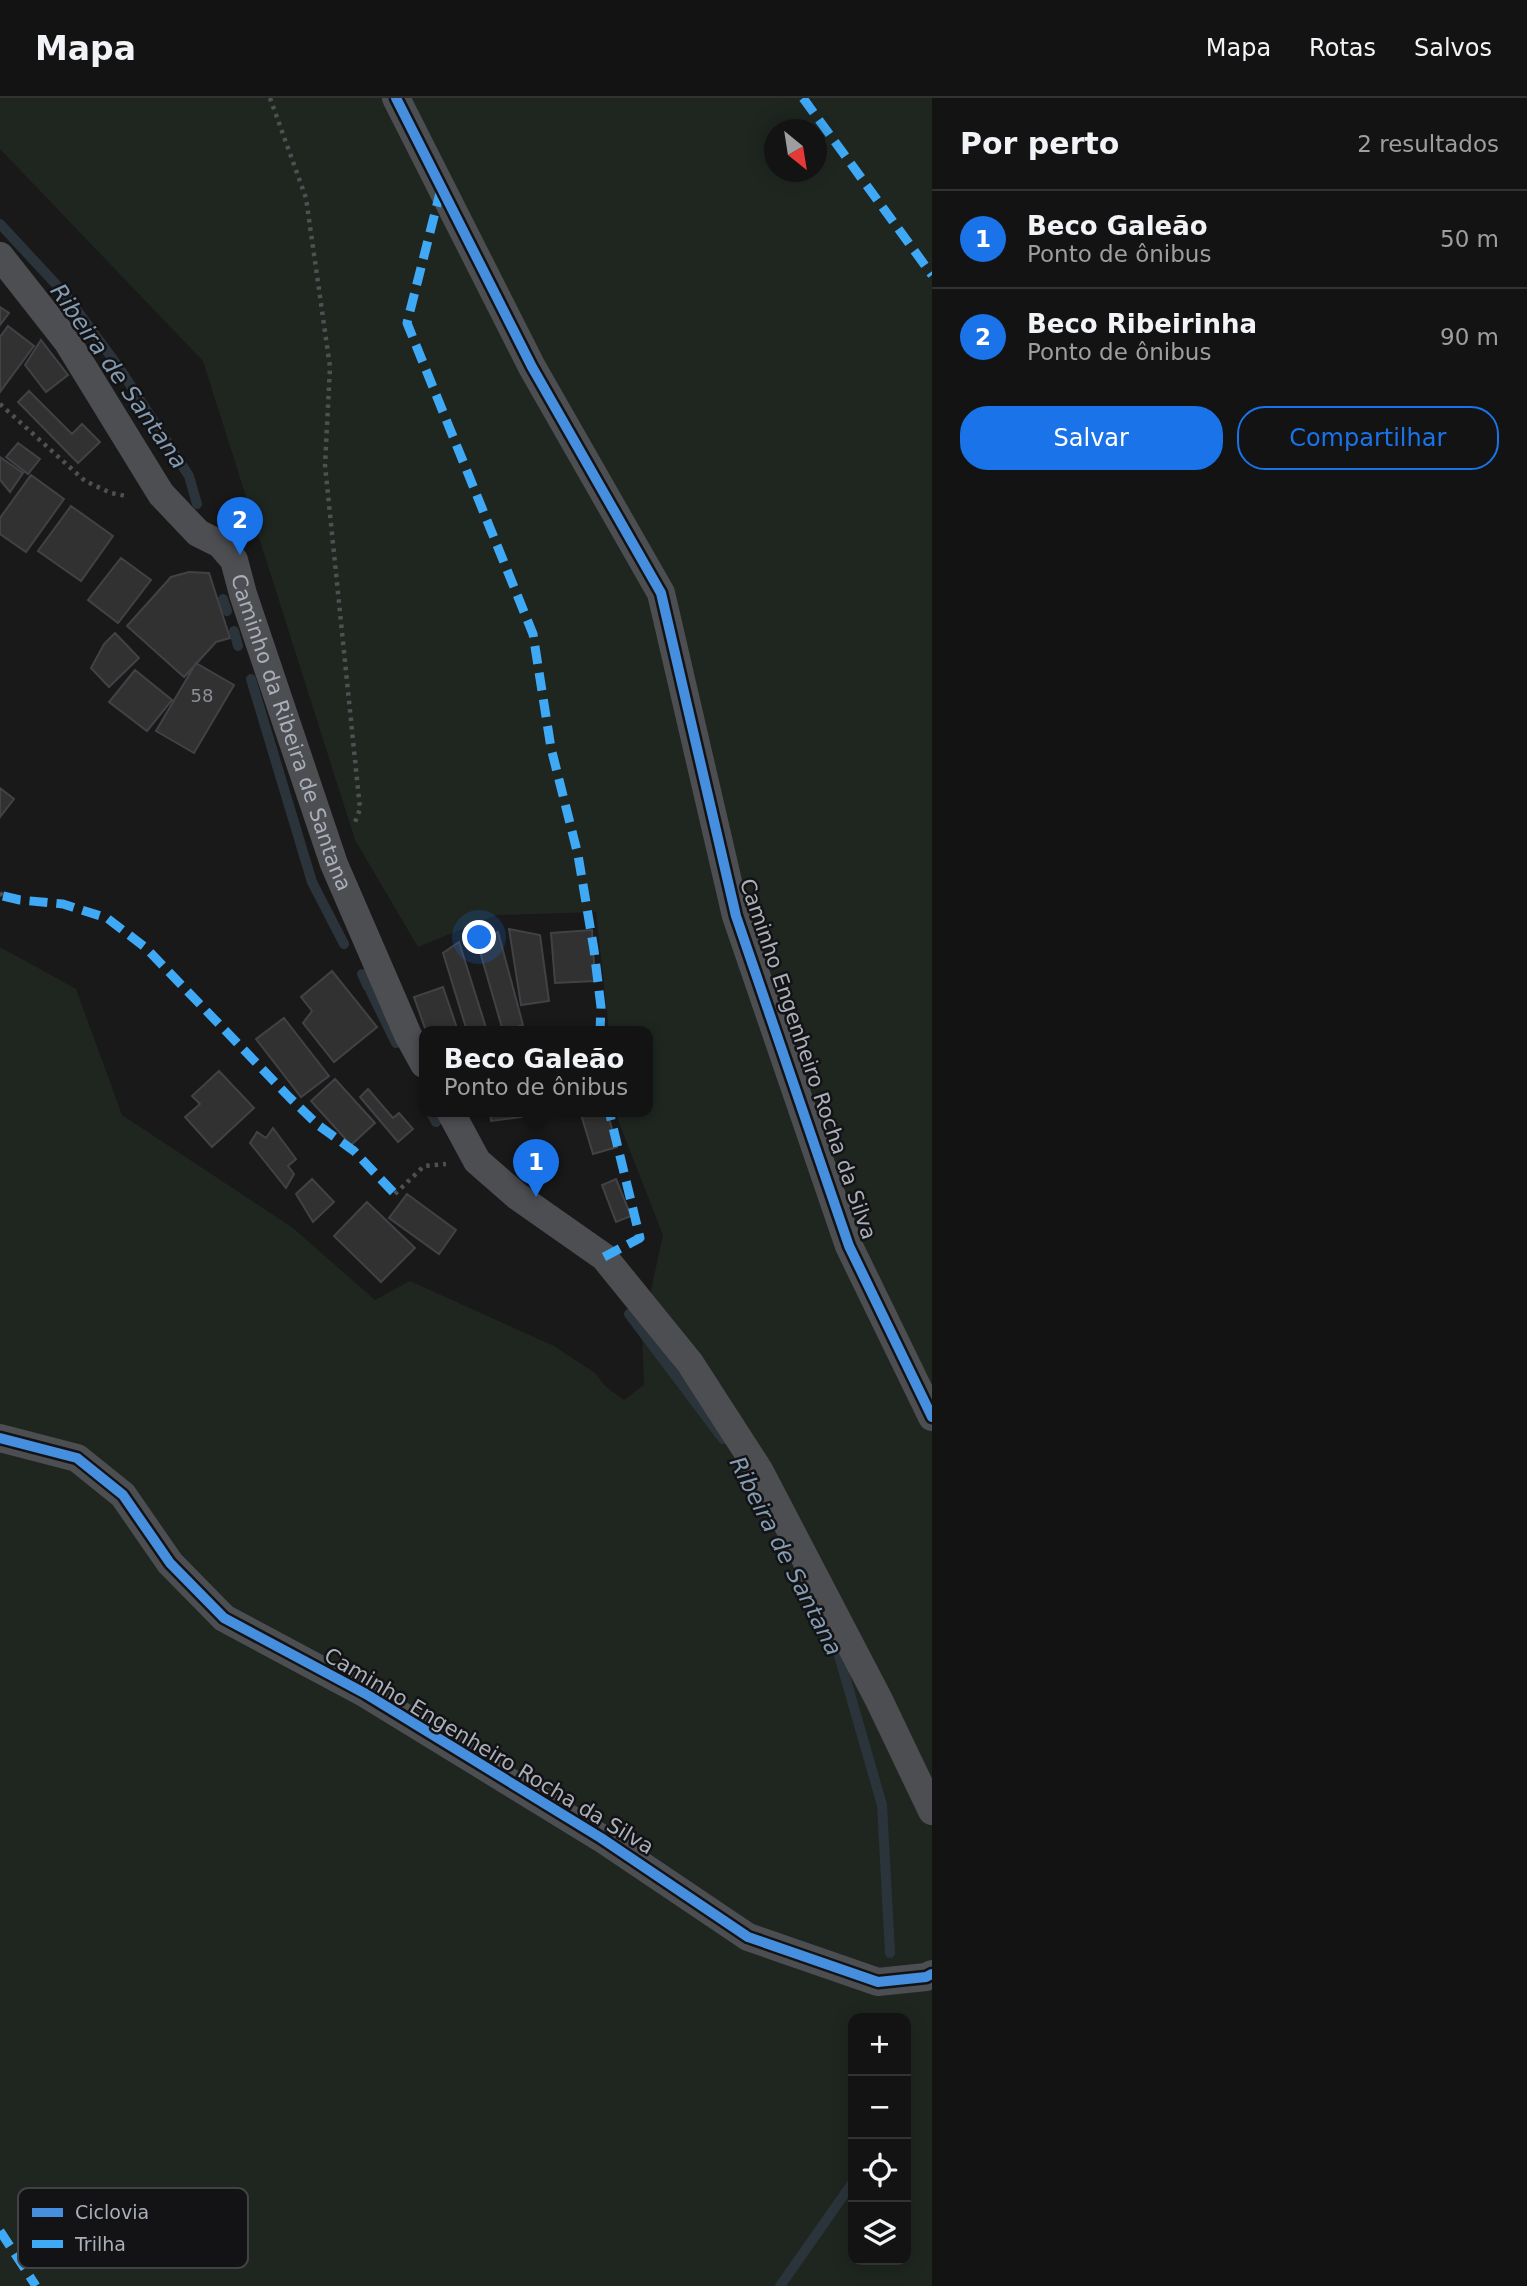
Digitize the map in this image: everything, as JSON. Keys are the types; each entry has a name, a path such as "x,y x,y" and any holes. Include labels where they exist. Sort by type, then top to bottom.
{"street":[{"name":"Caminho Engenheiro Rocha da Silva","path":"396,98 532,367 662,593 736,916 849,1246 932,1417"},
{"name":"Caminho da Ribeira de Santana","path":"0,256 67,341 161,494 198,533 220,544 234,560 334,864 419,1055"},
{"path":"453,1117 477,1161 517,1196 604,1257 690,1363 759,1469 880,1699 932,1811"},
{"name":"Caminho Engenheiro Rocha da Silva","path":"0,1438 77,1458 123,1495 170,1563 224,1618 366,1694 601,1838 748,1937 878,1982 929,1975"}],"path":[{"path":"270,98 306,198 330,367 325,465 360,809 352,828"},
{"path":"0,404 85,481 111,494 136,498 161,494"},
{"path":"396,1194 424,1166 477,1161"}],"shaded area":[{"path":"0,98 932,98 932,2286 0,2286 0,947 76,989 122,1115 293,1228 375,1300 410,1281 554,1346 595,1373 606,1387 624,1400 644,1385 642,1332 663,1235 618,1117 653,1117 653,1026 608,1026 596,912 496,915 418,947 355,840 203,361 0,149"}],"building":[{"path":"0,307 9,313 0,325"},
{"path":"8,326 34,346 0,392 0,337"},
{"path":"41,340 68,375 46,392 25,365"},
{"path":"29,391 72,434 82,424 100,442 78,463 18,402"},
{"path":"18,443 40,459 28,474 6,457"},
{"path":"0,457 23,473 10,492 0,480"},
{"path":"31,475 64,499 26,552 0,534 0,518"},
{"path":"71,506 113,536 81,581 38,551"},
{"path":"121,558 151,580 118,623 88,600"},
{"path":"189,572 209,573 230,638 216,642 184,677 127,626 171,577"},
{"path":"115,633 139,658 109,687 91,668 104,644"},
{"path":"196,663 234,685 194,753 156,731"},
{"path":"135,670 172,700 147,731 109,702"},
{"path":"0,788 14,799 0,817"},
{"path":"509,929 540,935 549,1001 521,1005"},
{"path":"592,930 595,981 555,983 551,933"},
{"path":"498,932 523,1025 502,1026 476,938"},
{"path":"459,942 485,1026 465,1026 443,953"},
{"path":"332,971 377,1027 334,1062 303,1023 312,1011 301,997"},
{"path":"443,987 456,1026 424,1026 414,997"},
{"path":"284,1018 329,1076 301,1097 256,1039"},
{"path":"219,1071 254,1108 212,1147 185,1117 200,1104 192,1096"},
{"path":"335,1079 375,1123 351,1145 311,1101"},
{"path":"368,1089 393,1118 399,1113 413,1129 398,1142 360,1097"},
{"path":"491,1117 522,1117 491,1121"},
{"path":"582,1117 609,1117 617,1147 593,1154"},
{"path":"273,1128 296,1159 288,1166 294,1174 286,1188 250,1143 257,1132 266,1138"},
{"path":"312,1179 334,1202 313,1222 296,1194"},
{"path":"616,1179 631,1216 616,1222 602,1185"},
{"path":"407,1194 456,1230 439,1254 389,1218"},
{"path":"367,1202 415,1248 381,1282 334,1236"}],"waterway":[{"name":"Ribeira de Santana","path":"0,224 65,294 120,369 189,476 197,504"},
{"name":"Ribeira de Santana","path":"223,599 227,611"},
{"name":"Ribeira de Santana","path":"234,631 238,646"},
{"name":"Ribeira de Santana","path":"251,679 312,882 344,944"},
{"name":"Ribeira de Santana","path":"362,974 368,987"},
{"name":"Ribeira de Santana","path":"371,992 396,1043"},
{"name":"Ribeira de Santana","path":"433,1117 436,1122"},
{"name":"Ribeira de Santana","path":"629,1314 723,1439"},
{"name":"Ribeira de Santana","path":"834,1638 882,1805 890,1953"},
{"name":"Ribeira de Santana","path":"780,2286 848,2189"}],"marked path":[{"path":"803,98 932,275"},
{"path":"441,189 407,323 533,634 551,748 578,855 594,950 601,1007 600,1026"},
{"path":"3,896 63,904 107,918 146,948 289,1097 318,1125 354,1151 395,1194"},
{"path":"604,1257 640,1238 610,1117"},
{"path":"0,2231 18,2258"},
{"path":"24,2268 36,2286"}],"cycle path":[{"path":"396,98 532,367 661,593 736,916 849,1246 932,1417"},
{"path":"0,1438 77,1458 123,1495 170,1563 224,1618 366,1694 601,1838 748,1937 878,1982 932,1974"}],"place":[{"name":"Beco Ribeirinha","path":"240,555"},
{"name":"Beco Galeão","path":"536,1197"}]}
